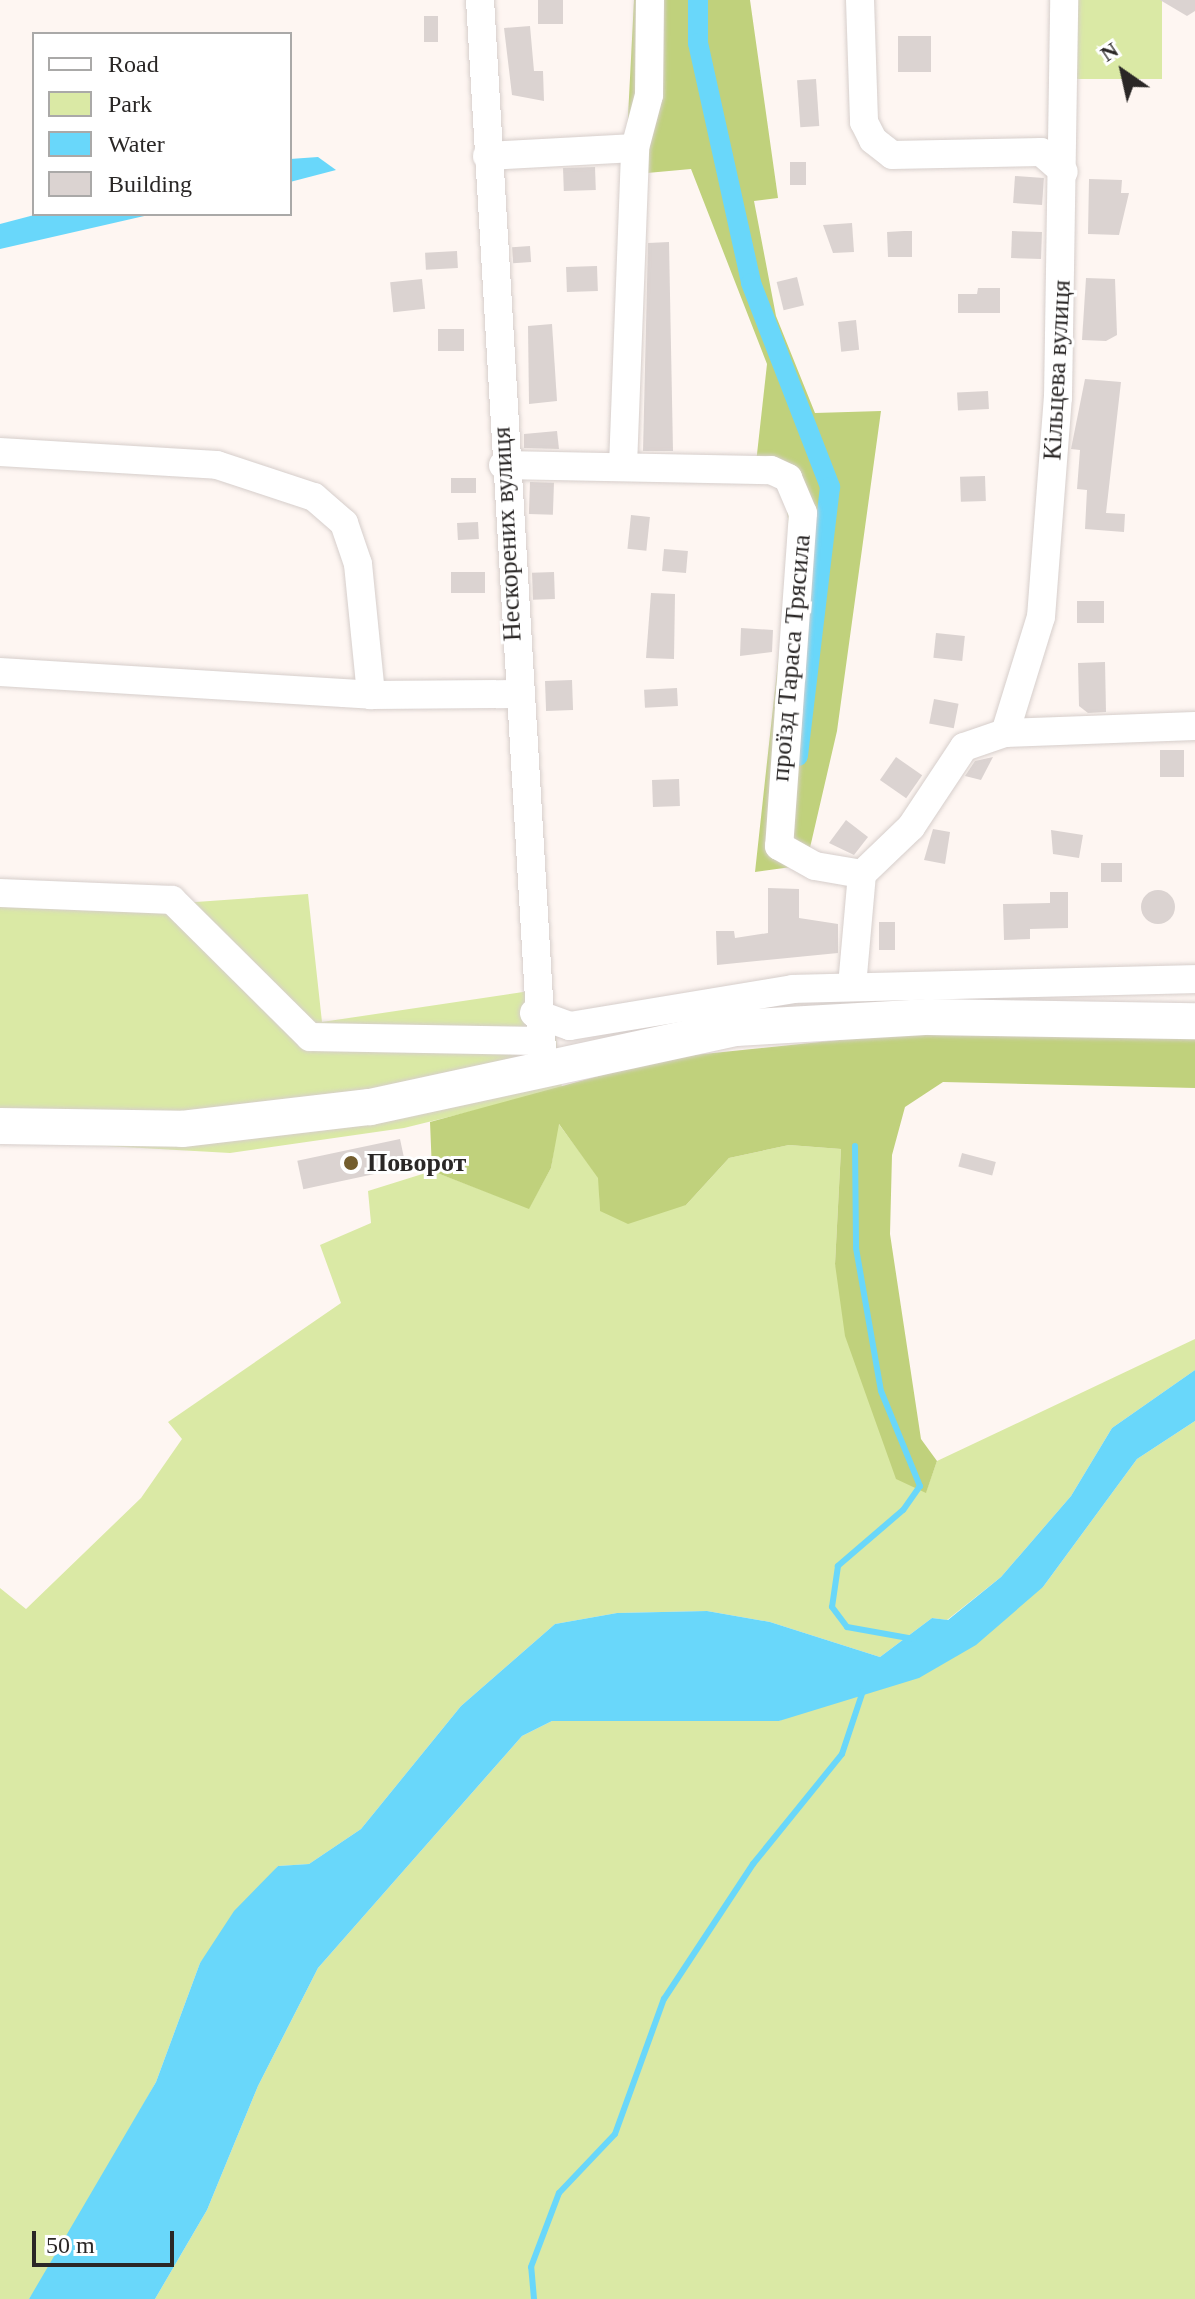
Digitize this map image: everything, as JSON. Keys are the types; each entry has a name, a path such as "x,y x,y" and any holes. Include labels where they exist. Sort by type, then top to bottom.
{"main road":[{"path":"0,1126 182,1129 370,1107 541,1054 736,1028 929,1017 1195,1021"}],"street":[{"name":"Нескорених вулиця","path":"480,0 534,1013 541,1054"},
{"path":"623,466 635,148 649,95 650,0"},
{"path":"860,0 864,122 873,140 892,155 1041,152 1064,172"},
{"name":"Кільцева вулиця","path":"1005,733 1041,617 1058,397 1064,172 1064,0"},
{"path":"487,156 635,148"},
{"path":"0,452 217,465 314,497 344,523 358,564 371,695"},
{"name":"проїзд Тараса Трясила","path":"503,465 771,470 788,478 803,513 779,846 815,866 862,874"},
{"path":"0,672 371,695 516,694"},
{"path":"852,986 862,874 911,827 964,747 1005,733 1195,726"},
{"path":"0,893 172,900 310,1037 541,1054"},
{"path":"534,1013 570,1026 749,994 852,986 1195,979"}],"green space":[{"path":"634,0 750,0 778,198 754,201 776,316 815,413 881,411 837,731 806,865 755,872 791,543 784,486 756,463 767,364 691,169 625,175"},
{"path":"1073,0 1162,0 1162,79 1073,79"},
{"path":"308,894 322,1022 550,988 562,1089 404,1128 230,1153 0,1140 0,905 111,908"},
{"path":"935,1030 1195,1036 1195,1088 943,1082 905,1107 892,1155 890,1234 921,1439 937,1461 926,1493 896,1479 845,1336 835,1264 841,1149 789,1145 729,1158 686,1205 628,1224 600,1211 598,1178 559,1124 551,1168 529,1209 432,1171 430,1122 665,1058"},
{"path":"558,1123 599,1178 600,1211 686,1205 729,1158 789,1145 841,1149 835,1264 926,1492 937,1461 1195,1339 1195,1370 1112,1428 1071,1496 1001,1577 947,1620 932,1618 880,1657 770,1622 707,1611 617,1613 555,1624 461,1706 361,1829 309,1864 278,1866 200,1963 156,2082 56,2260 29,2299 0,2299 0,1588 26,1609 141,1498 182,1439 168,1422 341,1303 320,1245 371,1223 368,1191 432,1171 529,1208 551,1168"},
{"path":"1195,1421 1195,2299 155,2299 207,2210 258,2086 318,1968 522,1736 552,1721 779,1721 1043,1587 1137,1459"}],"water":[{"path":"318,157 336,170 292,181 292,159"},
{"path":"32,216 144,216 0,249 0,224"},
{"path":"1195,1370 1195,1421 1137,1459 1043,1587 976,1645 919,1678 779,1721 552,1721 522,1736 318,1968 258,2086 207,2210 155,2299 29,2299 156,2082 200,1963 234,1911 278,1866 309,1864 361,1829 461,1706 555,1624 617,1613 707,1611 770,1622 880,1657 932,1618 948,1620 1001,1577 1071,1496 1112,1428"}],"building":[{"path":"538,0 563,0 563,24 538,24"},
{"path":"1160,0 1195,0 1195,11 1187,16"},
{"path":"424,16 438,16 438,42 424,42"},
{"path":"530,26 534,71 543,71 544,101 512,95 504,28"},
{"path":"898,36 931,36 931,72 898,72"},
{"path":"816,79 819,126 800,127 797,80"},
{"path":"790,162 806,162 806,185 790,185"},
{"path":"595,167 596,190 564,191 563,168"},
{"path":"1015,176 1044,178 1042,205 1013,203"},
{"path":"1089,179 1122,180 1121,193 1129,193 1119,235 1088,234"},
{"path":"852,223 854,252 833,253 823,225"},
{"path":"912,231 912,257 888,257 887,232"},
{"path":"1012,231 1042,232 1041,259 1011,258"},
{"path":"669,242 673,451 643,451 648,243"},
{"path":"530,246 531,262 513,263 512,247"},
{"path":"457,251 458,268 426,270 425,253"},
{"path":"597,266 598,291 567,292 566,267"},
{"path":"797,277 804,305 784,310 777,282"},
{"path":"1086,278 1115,279 1117,335 1106,341 1082,340"},
{"path":"422,279 425,309 393,312 390,282"},
{"path":"978,288 1000,288 1000,313 958,313 958,294 977,294"},
{"path":"856,320 859,350 841,352 838,322"},
{"path":"552,324 557,401 529,404 528,326"},
{"path":"438,329 464,329 464,351 438,351"},
{"path":"1085,379 1121,382 1106,513 1125,514 1124,532 1085,529 1087,490 1077,489 1080,450 1071,449"},
{"path":"988,391 989,409 958,411 957,393"},
{"path":"557,431 559,449 524,448 524,434"},
{"path":"985,476 986,501 961,502 960,477"},
{"path":"451,478 476,478 476,493 451,493"},
{"path":"530,482 554,483 553,515 529,514"},
{"path":"631,515 650,517 646,551 627,549"},
{"path":"478,522 479,539 458,540 457,523"},
{"path":"664,549 688,551 686,573 662,571"},
{"path":"451,572 485,572 485,593 451,593"},
{"path":"554,572 555,599 533,600 532,573"},
{"path":"651,593 675,594 674,659 646,658"},
{"path":"1077,601 1104,601 1104,623 1077,623"},
{"path":"741,628 773,630 772,652 740,656"},
{"path":"936,633 965,636 962,661 933,658"},
{"path":"1105,662 1106,712 1088,713 1079,706 1078,663"},
{"path":"572,680 573,710 546,711 545,681"},
{"path":"677,688 678,706 645,708 644,690"},
{"path":"934,699 959,704 954,728 929,724"},
{"path":"1160,750 1184,750 1184,777 1160,777"},
{"path":"896,757 922,775 906,798 880,780"},
{"path":"993,757 981,780 965,776 975,761"},
{"path":"679,779 680,806 653,807 652,780"},
{"path":"846,820 868,837 854,855 829,843"},
{"path":"933,829 950,832 945,864 924,860"},
{"path":"1051,830 1083,835 1079,858 1053,854"},
{"path":"1101,863 1122,863 1122,882 1101,882"},
{"path":"768,888 799,889 799,918 838,924 838,953 717,965 716,931 734,931 735,938 768,933"},
{"path":"1158,890 1170,895 1175,907 1170,919 1158,924 1146,919 1141,907 1146,895"},
{"path":"1050,892 1068,892 1068,928 1030,929 1030,939 1004,940 1003,904 1050,903"},
{"path":"879,922 895,922 895,950 879,950"},
{"name":"Поворот","path":"400,1139 406,1167 303,1189 297,1161"},
{"path":"962,1153 996,1162 992,1176 958,1167"}],"waterway":[{"path":"698,0 698,43 751,283 830,487 798,756"},
{"path":"855,1146 856,1248 881,1391 920,1486 903,1510 838,1566 832,1607 847,1627 914,1639"},
{"path":"534,2299 531,2267 559,2193 615,2134 664,1999 753,1864 842,1754 863,1691"}],"place":[{"name":"Поворот","path":"351,1163"}]}
